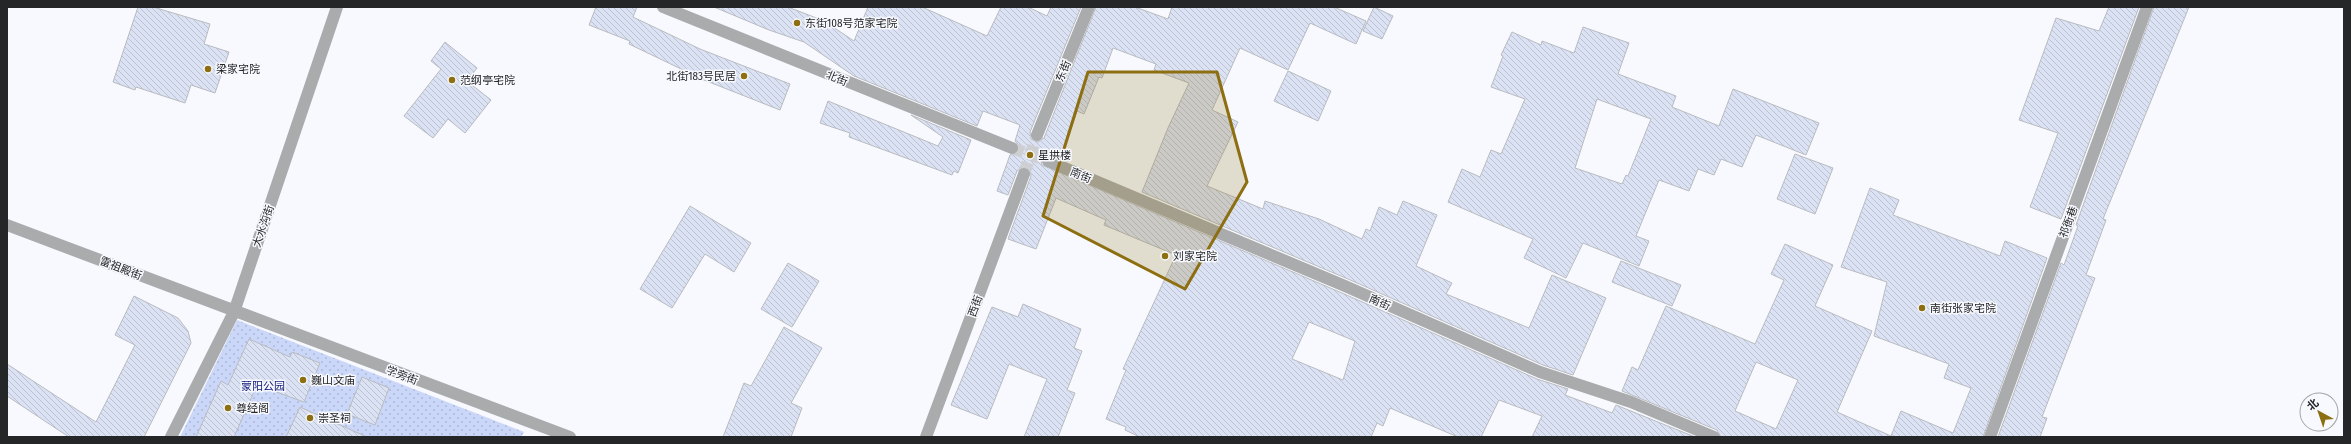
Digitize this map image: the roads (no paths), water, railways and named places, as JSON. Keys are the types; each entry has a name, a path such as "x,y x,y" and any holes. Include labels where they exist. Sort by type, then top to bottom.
{"street":[{"name":"大水沟街","path":"171,437 234,312 337,7"},
{"name":"北街","path":"663,7 1012,148"},
{"name":"东街","path":"1037,135 1089,7"},
{"name":"祁衙巷","path":"1990,437 2146,7"},
{"name":"南街","path":"1048,161 1345,286 1540,372 1632,402 1714,437"},
{"name":"西街","path":"926,437 1024,174"},
{"name":"雷祖殿街","path":"7,225 234,312"},
{"name":"学旁街","path":"234,312 570,437"}],"tunnel":[{"path":"1024,174 1037,135"},
{"path":"1012,148 1048,161"}],"place":[{"name":"东街108号范家宅院","path":"797,23"},
{"name":"梁家宅院","path":"208,69"},
{"name":"北街183号民居","path":"744,76"},
{"name":"范纲亭宅院","path":"452,80"},
{"name":"星拱楼","path":"1030,155"},
{"name":"刘家宅院","path":"1165,256"},
{"name":"南街张家宅院","path":"1922,308"},
{"name":"巍山文庙","path":"303,380"},
{"name":"尊经阁","path":"228,408"},
{"name":"崇圣祠","path":"310,418"}],"park label":[{"name":"蒙阳公园","path":"263,386"}]}
